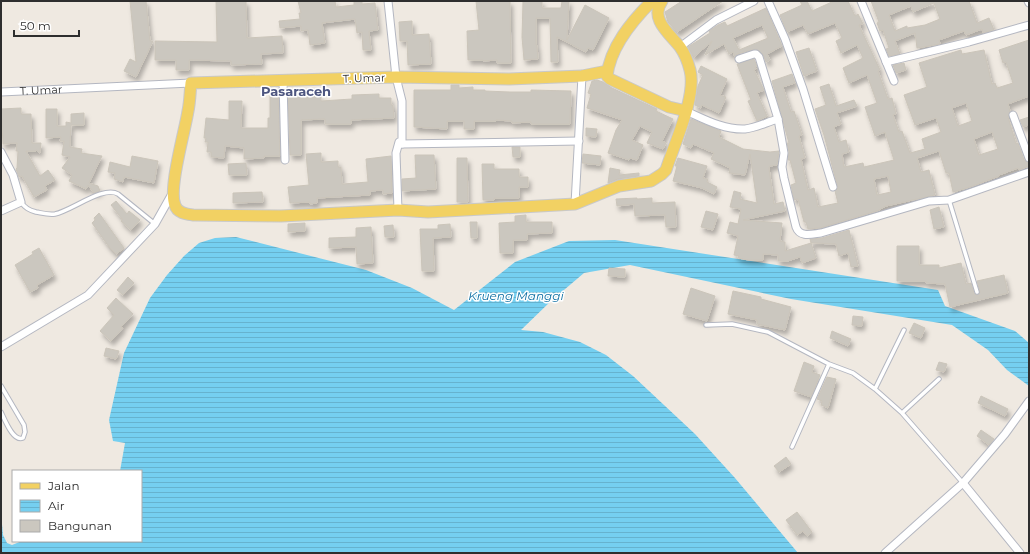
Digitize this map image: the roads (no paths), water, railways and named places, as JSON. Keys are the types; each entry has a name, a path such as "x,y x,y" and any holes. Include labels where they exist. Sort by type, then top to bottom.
{"main road":[{"path":"652,1 631,23 611,57 607,76 610,79 669,107 686,111"},
{"path":"191,83 188,110 173,192 173,199 176,208 183,213 281,216 398,210 428,212 575,204 619,186 651,181 666,170 690,96 691,74 688,60 658,18 658,11 662,1"},
{"name":"T. Umar","path":"191,83 396,77 509,79 582,76 607,71"}],"street":[{"path":"388,1 396,77 402,101 402,144"},
{"path":"680,48 716,20 754,1"},
{"path":"768,1 806,96 832,187"},
{"path":"861,1 894,81"},
{"path":"886,62 1029,25"},
{"path":"739,59 753,54 757,55 778,119 784,153 782,167 784,178 796,227 799,233 808,235 821,233 928,201 949,200 1029,172"},
{"path":"575,204 582,76"},
{"path":"283,81 285,160"},
{"name":"T. Umar","path":"1,92 191,83"},
{"path":"686,111 730,128 752,128 778,119"},
{"path":"1013,115 1029,158"},
{"path":"398,210 396,154 399,142 402,144 579,141"},
{"path":"1,152 13,175 21,202 1,211"},
{"path":"1,346 88,295 155,224 173,192"},
{"path":"885,553 963,483 1005,434 1029,401"},
{"path":"963,483 1020,553"}],"lane":[{"path":"21,202 24,206 32,210 46,214 54,214 64,211 100,194 113,192 155,224"},
{"path":"949,200 977,292"},
{"path":"706,325 732,324 768,332 829,364 853,373 875,389 902,413 963,483"},
{"path":"875,389 904,330"},
{"path":"792,446 829,364"},
{"path":"902,413 939,379"},
{"path":"1,386 24,426 25,432 23,438 17,438 12,433 1,412"}],"water":[{"name":"Krueng Manggi","path":"236,237 366,270 412,288 454,310 515,262 569,241 615,240 938,290 945,306 1015,331 1029,343 1029,386 1007,370 988,350 952,325 791,299 630,265 584,273 551,301 521,330 543,332 580,342 606,355 633,376 695,434 735,478 798,553 1,553 1,513 3,535 7,543 12,545 20,542 142,542 142,470 120,470 125,443 113,441 109,420 124,353 150,298 167,275 184,256 199,243 215,238"}],"district":[{"name":"Pasaraceh","path":"296,91"}]}
